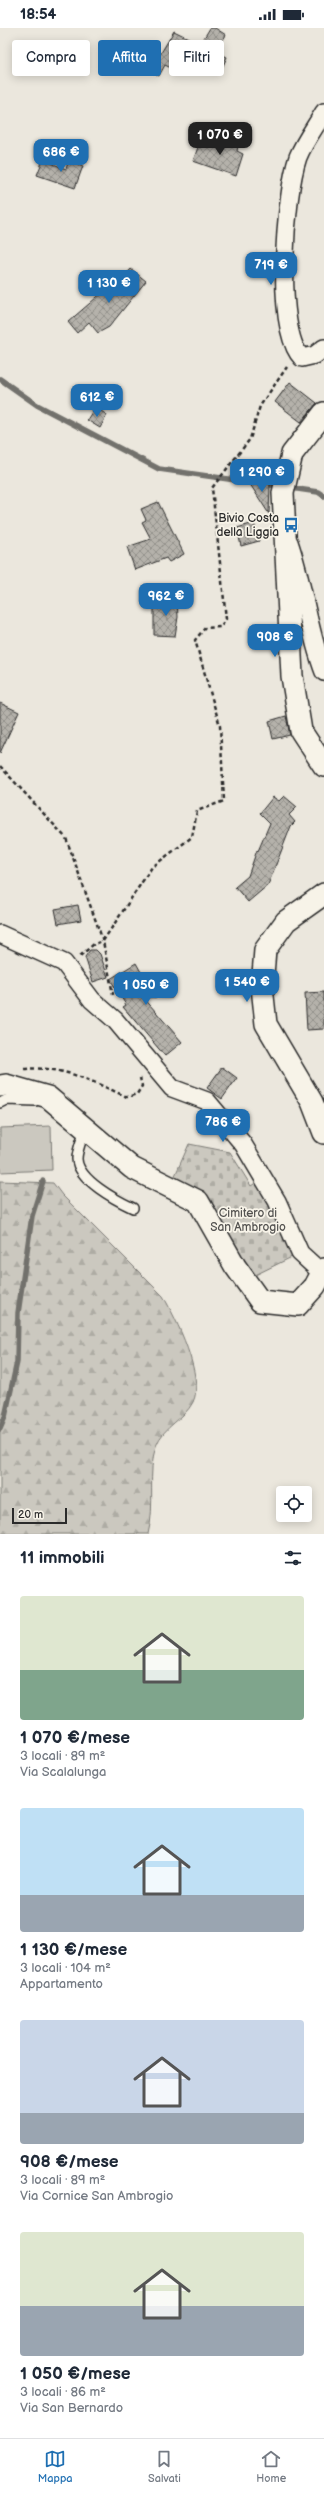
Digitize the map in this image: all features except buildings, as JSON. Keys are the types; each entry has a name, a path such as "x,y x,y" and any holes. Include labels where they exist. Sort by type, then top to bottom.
{"street":[{"path":"324,112 298,157 287,214 286,301 289,332 295,351 302,358 315,355 324,348"},
{"path":"324,414 292,454 283,493 292,676 301,731 324,766"},
{"path":"285,531 300,573 313,644 324,672"},
{"path":"324,894 286,920 265,950 262,987 266,1024 312,1102 324,1133"},
{"path":"0,934 64,963 92,1000 115,1020 172,1088 206,1101 243,1144 277,1201 300,1253 323,1272 315,1286 298,1305 260,1301 235,1266 198,1200 132,1168 48,1097 6,1085 0,1086"}],"lane":[{"path":"0,1103 6,1100 38,1101 60,1107"},
{"path":"85,1129 77,1159 84,1175 111,1198 133,1208"}],"path":[{"path":"76,979 78,957 94,944 103,941 152,867 192,837 198,811 224,801 220,726 195,640 205,628 221,627 226,619 212,488 250,439 260,406 288,366"},
{"path":"0,766 66,838 103,941 113,991 115,1020"},
{"path":"17,1070 36,1068 81,1075 127,1098 137,1094 142,1086 140,1075"}],"green space":[{"path":"51,1126 52,1170 0,1172 0,1128"},
{"name":"Cimitero di San Ambrogio","path":"189,1144 230,1152 251,1186 263,1178 300,1253 245,1280 198,1201 170,1187"},
{"path":"0,1181 53,1183 62,1195 163,1296 175,1318 192,1364 196,1391 193,1402 185,1414 164,1433 156,1446 152,1467 151,1512 148,1534 0,1534"}],"waterway":[{"path":"0,379 37,405 159,469 256,483"},
{"path":"264,484 318,492 324,496"},
{"path":"0,1429 5,1417 17,1362 18,1313 32,1216 43,1181"}],"place":[{"name":"Bivio Costa della Liggia","path":"291,525"}]}
